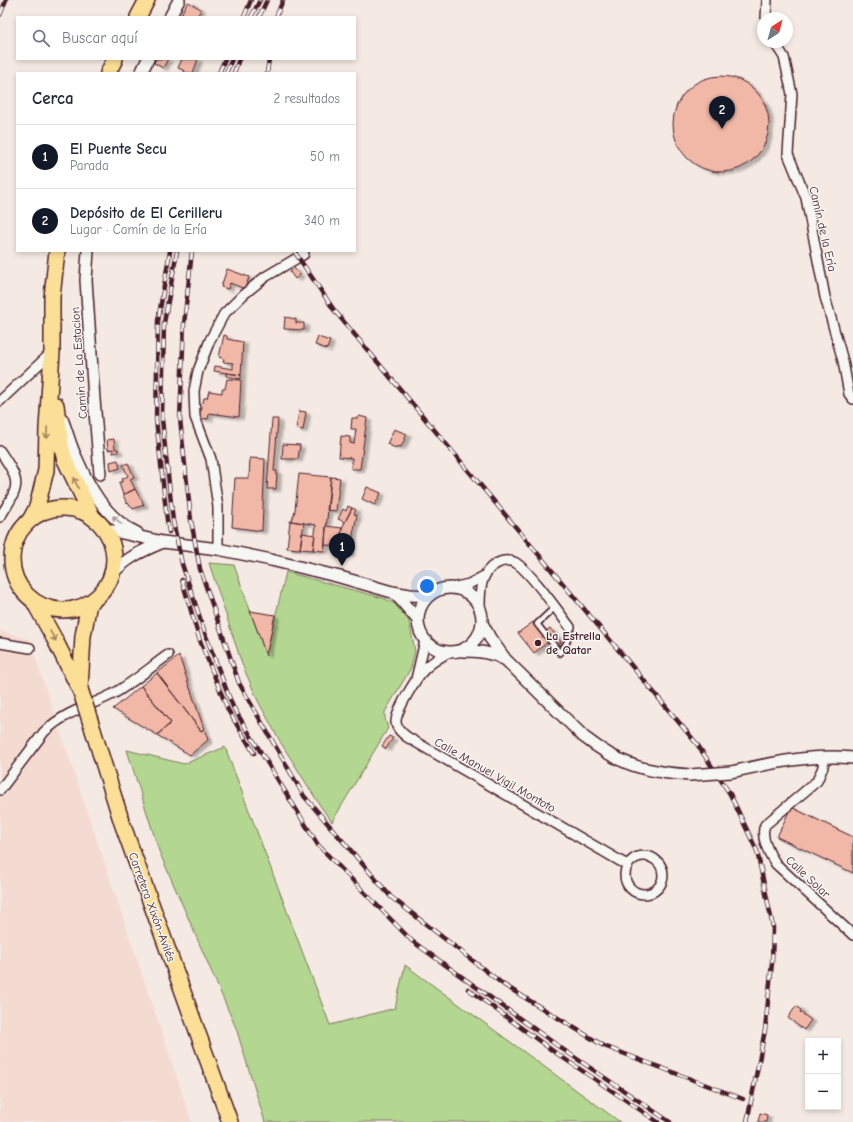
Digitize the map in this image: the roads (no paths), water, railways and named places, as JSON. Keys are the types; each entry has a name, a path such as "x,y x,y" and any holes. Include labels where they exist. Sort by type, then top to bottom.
{"highway":[{"path":"138,16 146,1"},
{"path":"108,72 114,60"},
{"path":"52,352 61,446 65,460 93,518 104,530 112,544 113,561 111,575 104,589 89,603 72,610 52,609 34,602 21,591 13,574 11,555 16,538 30,520 37,507 46,470 52,352 52,297 57,252"},
{"path":"30,520 46,511 64,508 80,511 93,518"},
{"name":"Carretera Xixón-Avilés","path":"34,602 81,690 122,823 230,1122"},
{"name":"Carretera Xixón-Avilés","path":"81,690 83,636 89,603"}],"street":[{"path":"171,16 180,0"},
{"path":"766,12 767,0"},
{"name":"Camín de la Ería","path":"778,48 784,57 792,94 788,154 806,198 825,297 843,361 848,394 853,399"},
{"path":"142,72 148,60"},
{"name":"Camín de La Estacion","path":"88,252 86,280 100,474"},
{"path":"218,549 218,507 211,459 195,416 194,391 198,370 210,340 224,314 243,295 265,278 304,254"},
{"path":"0,401 52,352"},
{"path":"56,403 75,456 92,490 106,510 126,528 150,539"},
{"path":"0,451 10,466 16,480 16,491 0,517"},
{"path":"104,530 163,542 218,549 301,567 392,592 429,596"},
{"path":"111,575 121,563 134,555 163,542"},
{"path":"506,660 493,654 476,651 447,653 435,649 425,641 419,630 417,619 421,606 429,596 440,590 469,584 484,576 492,566 501,561 514,562 525,570 570,626"},
{"path":"484,576 480,610 482,623 490,638 506,660 584,737 621,761 662,773 690,775 731,772 778,762 824,757 853,758"},
{"path":"452,588 464,592 474,599 480,610"},
{"path":"392,592 417,619"},
{"path":"460,651 471,645 478,635 482,623"},
{"name":"Calle Manuel Vigil Montoto","path":"425,641 415,680 397,715 396,723 400,731 407,737 628,865"},
{"path":"0,643 30,648"},
{"name":"Calle Manuel Vigil Montoto","path":"415,680 426,667 447,653"},
{"path":"0,790 44,732 69,713 114,693 168,655"},
{"name":"Calle Solar","path":"824,757 824,768 817,781 765,825 763,830 769,854 776,864 853,935"},
{"path":"642,856 654,858 662,867 663,873 661,885 651,893 644,894 632,890 627,884 625,878 625,872 628,865 636,857 642,856"}],"lane":[{"path":"555,607 537,624 560,653 567,642 570,626"}],"railway":[{"path":"0,15 6,0"},
{"path":"244,16 251,0"},
{"path":"252,16 260,0"},
{"path":"259,16 267,0"},
{"path":"276,16 283,0"},
{"path":"219,72 225,60"},
{"path":"226,72 232,60"},
{"path":"234,72 239,60"},
{"path":"267,72 269,60"},
{"path":"169,532 156,419 158,321 170,252"},
{"path":"177,252 164,323 162,419 173,521 182,564 206,636 233,707 318,845 412,941 558,1046 670,1122"},
{"path":"192,252 184,324 180,419 191,520 200,569 239,683 304,796 391,897 504,985 604,1046 743,1099"},
{"path":"295,252 334,310 697,744 730,794 757,851 773,927 772,963 765,1030 747,1122"},
{"path":"182,580 199,638 228,710 254,753"},
{"path":"468,989 553,1051 658,1122"}],"place":[{"name":"Depósito de El Cerilleru","path":"722,129"},
{"name":"El Puente Secu","path":"342,566"},
{"name":"La Estrella de Qatar","path":"538,643"}]}
